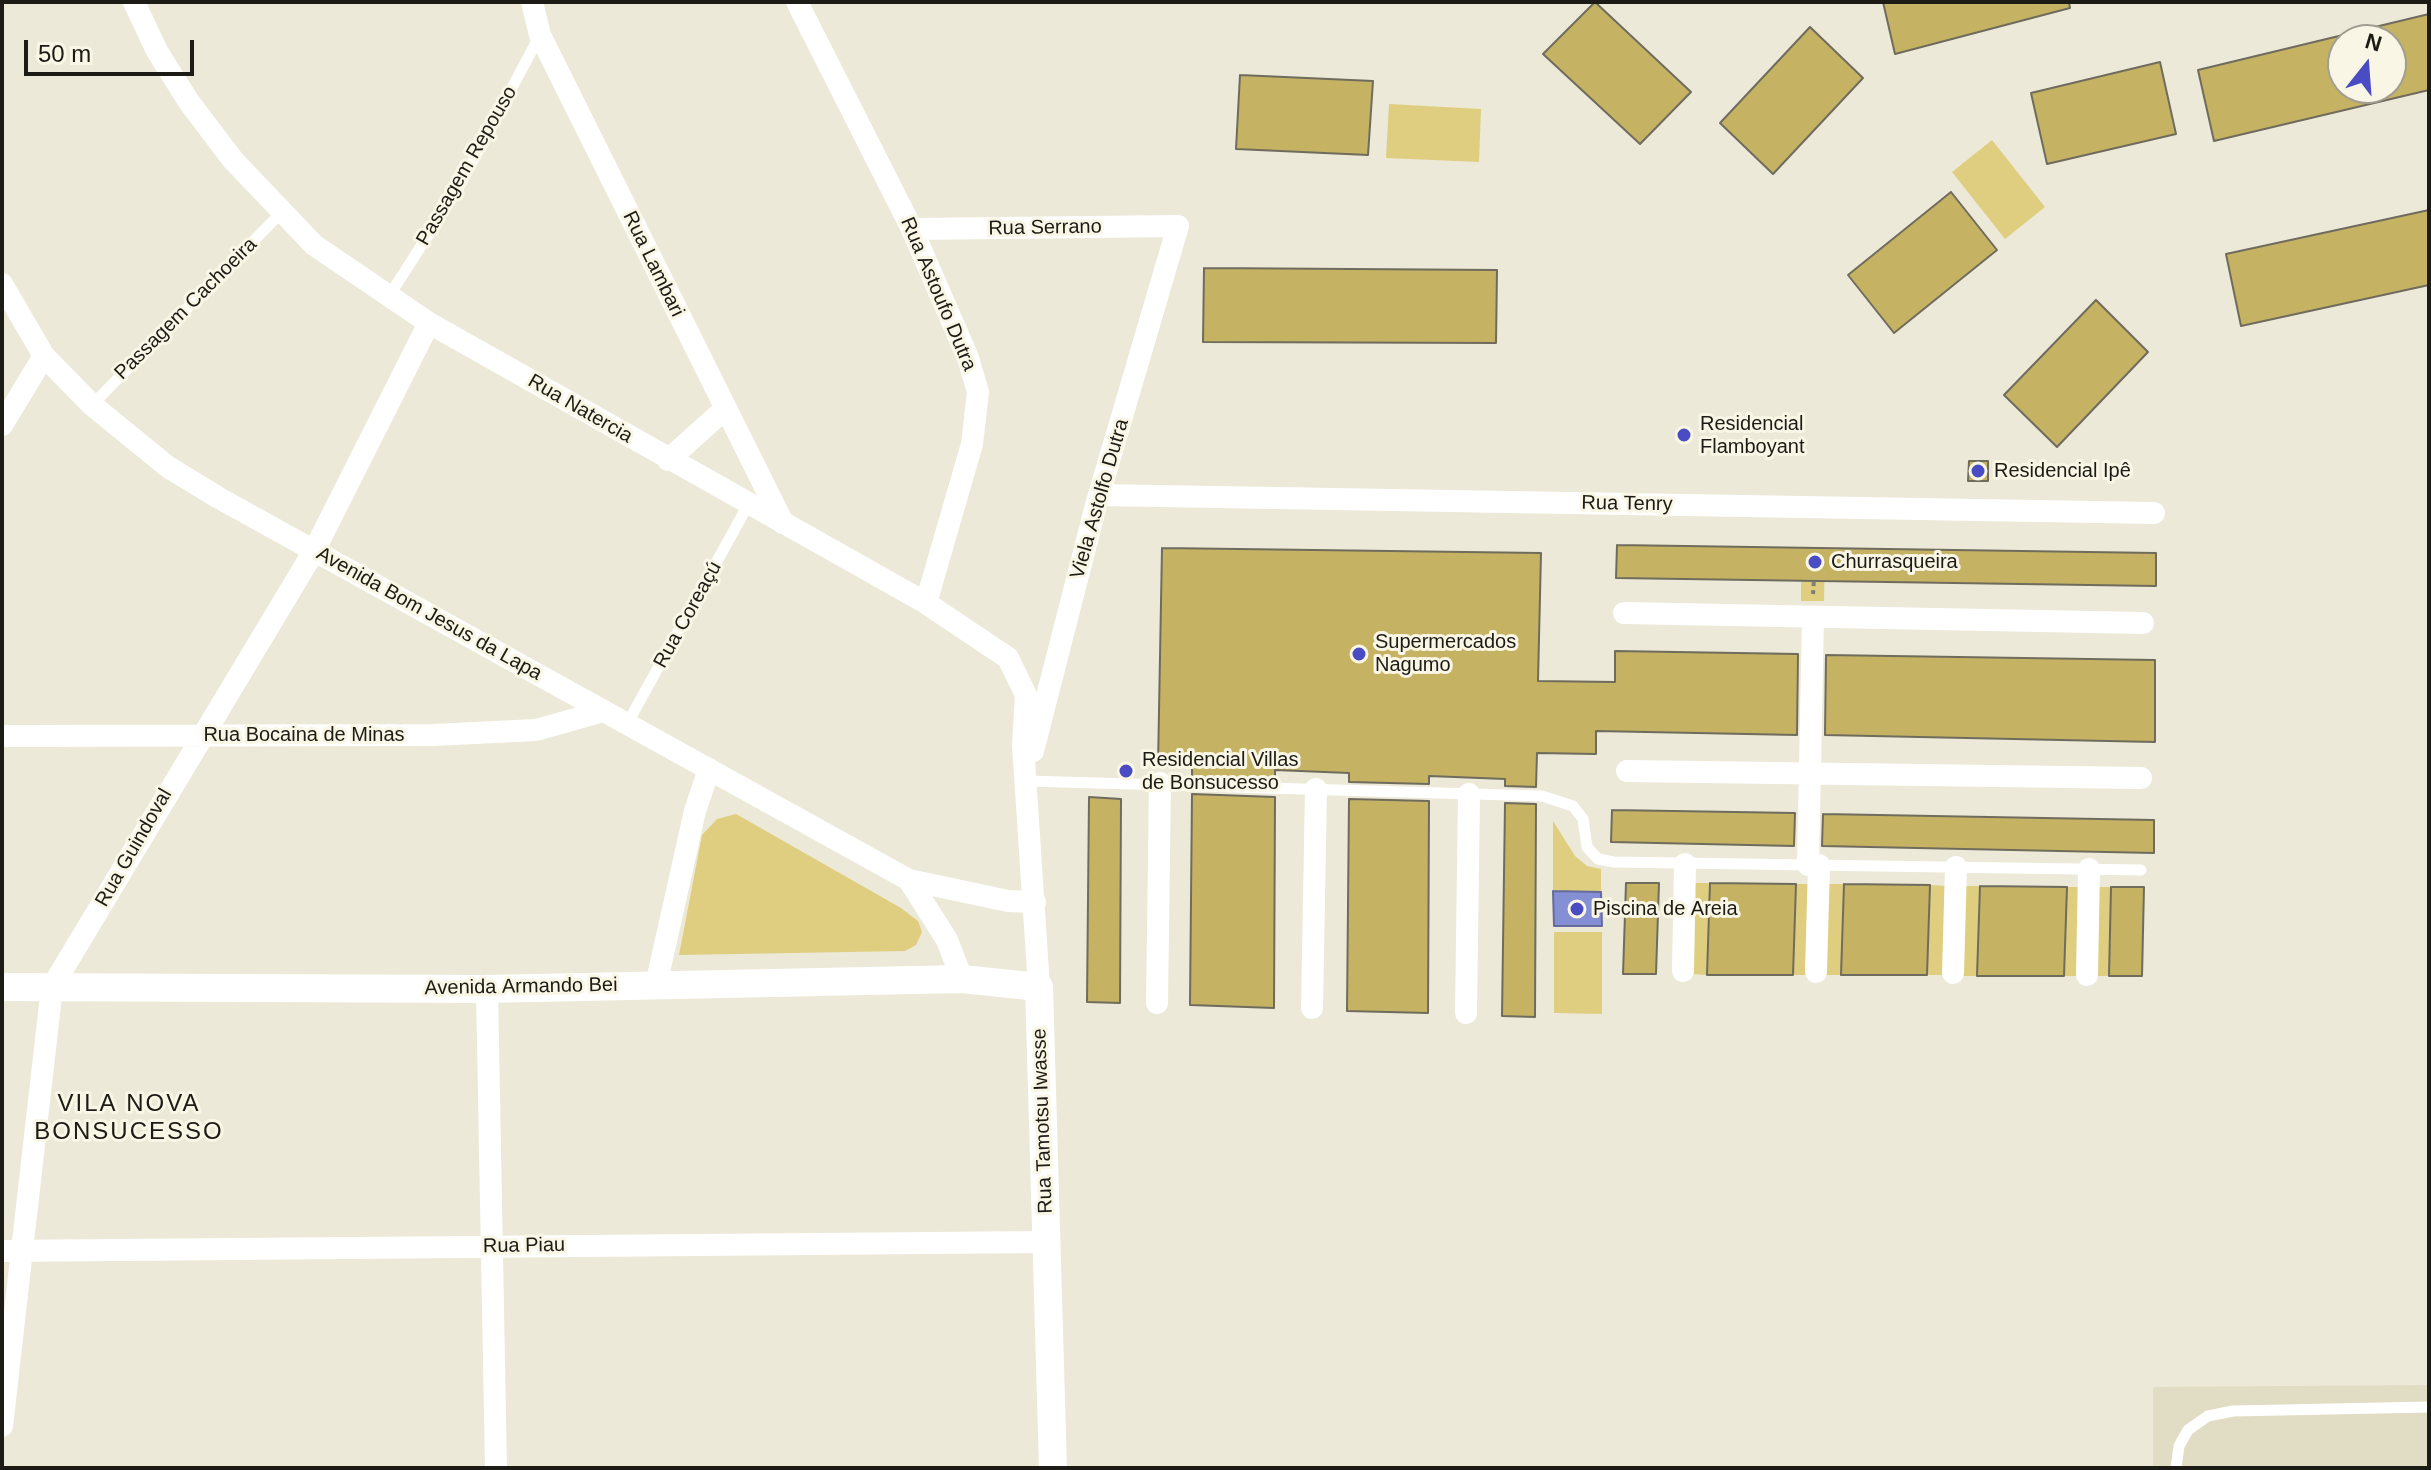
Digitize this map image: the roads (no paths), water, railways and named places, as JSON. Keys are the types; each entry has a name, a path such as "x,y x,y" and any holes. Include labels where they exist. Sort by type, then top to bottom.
{"street":[{"name":"Rua Natercia","path":"134,2 157,51 189,102 233,160 314,245 429,323 926,603 1008,658 1021,678 1026,695 1023,745 1028,777"},
{"name":"Rua Lambari","path":"532,2 540,35 783,523"},
{"name":"Rua Astoufo Dutra","path":"797,2 912,229 968,358 978,392 972,444 926,603"},
{"name":"Rua Serrano","path":"912,229 1178,226"},
{"name":"Viela Astolfo Dutra","path":"1028,777 1099,495 1178,226"},
{"name":"Avenida Bom Jesus da Lapa","path":"2,284 44,356 92,405 168,467 909,880 1008,901 1035,902"},
{"name":"Rua Guindoval","path":"2,1426 12,1250 52,987 201,734 314,551 429,323"},
{"path":"2,425 44,356"},
{"path":"668,460 725,409"},
{"name":"Rua Tenry","path":"1099,495 2154,513"},
{"path":"1624,613 2143,623"},
{"path":"1813,617 1809,774 1816,972"},
{"name":"Rua Bocaina de Minas","path":"2,736 489,733 536,730 604,711"},
{"path":"656,985 695,811 709,769"},
{"path":"1627,771 2141,778"},
{"name":"Rua Tamotsu Iwasse","path":"1028,777 1039,987 1053,1468"},
{"path":"1157,1003 1160,783"},
{"path":"1312,1008 1316,789"},
{"path":"1466,1013 1469,794"},
{"path":"1683,971 1685,864"},
{"path":"1953,973 1956,867"},
{"path":"2087,975 2089,869"},
{"name":"Avenida Bom Jesus da Lapa","path":"909,880 947,940 962,979"},
{"name":"Avenida Armando Bei","path":"2,987 487,989 962,979 1039,987"},
{"path":"487,989 496,1468"},
{"name":"Rua Piau","path":"12,1250 303,1251 492,1246 1046,1242"}],"lane":[{"name":"Passagem Repouso","path":"389,296 459,187 540,35"},
{"name":"Passagem Cachoeira","path":"92,405 281,213"},
{"name":"Rua Coreaçú","path":"627,724 748,505"},
{"path":"1028,777 1557,799 1573,806 1583,819 1587,847 1598,859 1685,864 2141,870"},
{"path":"2176,1468 2179,1446 2188,1430 2208,1416 2233,1411 2429,1407"}],"water":[{"name":"Piscina de Areia","path":"1553,891 1601,892 1602,926 1554,926"}],"place":[{"name":"Residencial Flamboyant","path":"1684,435"},
{"name":"Residencial Ipê","path":"1978,471"},
{"name":"Churrasqueira","path":"1815,562"},
{"name":"Supermercados Nagumo","path":"1359,654"},
{"name":"Residencial Villas de Bonsucesso","path":"1126,771"},
{"name":"Piscina de Areia","path":"1577,909"}],"district":[{"name":"VILA NOVA BONSUCESSO","path":"129,1118"}]}
